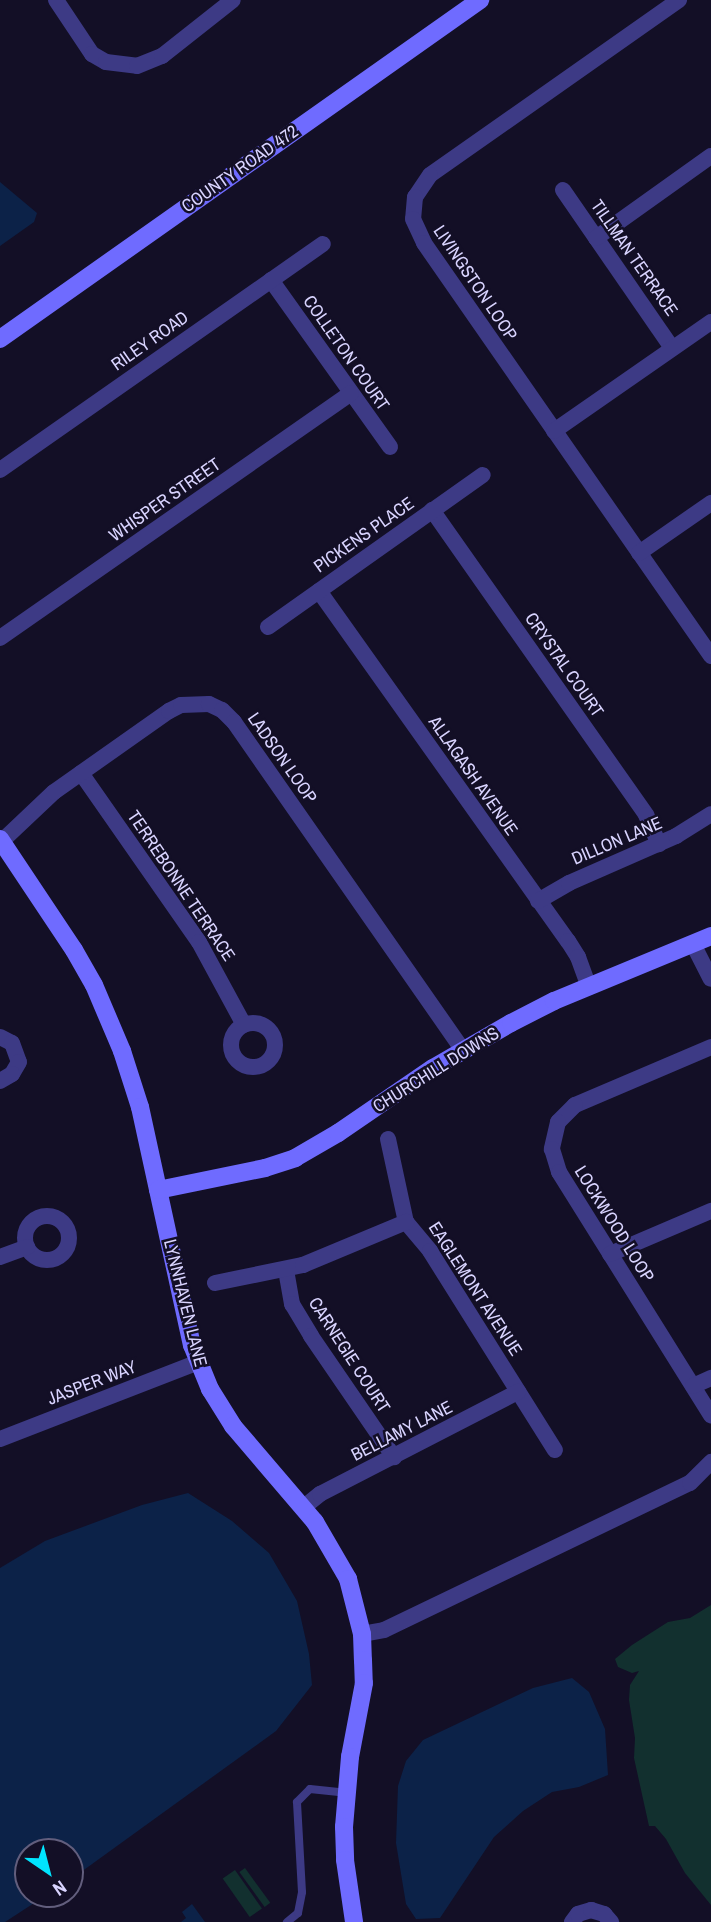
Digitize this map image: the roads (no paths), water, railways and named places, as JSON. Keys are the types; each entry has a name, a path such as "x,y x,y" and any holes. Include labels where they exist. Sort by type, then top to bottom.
{"street":[{"path":"56,0 92,54 114,64 137,66 162,56 233,0"},
{"name":"COUNTY ROAD 472","path":"0,339 480,0"},
{"name":"LIVINGSTON LOOP","path":"679,0 430,174 415,197 413,219 424,243 711,656"},
{"path":"596,237 711,156"},
{"name":"TILLMAN TERRACE","path":"563,190 672,348"},
{"name":"RILEY ROAD","path":"0,470 323,244"},
{"name":"COLLETON COURT","path":"271,280 390,447"},
{"path":"554,431 711,322"},
{"name":"WHISPER STREET","path":"0,639 351,393"},
{"name":"PICKENS PLACE","path":"268,627 483,475"},
{"path":"639,553 711,503"},
{"name":"CRYSTAL COURT","path":"432,510 646,815 659,845"},
{"name":"ALLAGASH AVENUE","path":"319,591 578,957 589,987"},
{"name":"LADSON LOOP","path":"1,841 54,792 181,705 209,704 222,710 234,722 463,1050"},
{"name":"TERREBONNE TERRACE","path":"81,772 200,942 244,1025"},
{"name":"DILLON LANE","path":"538,901 569,883 659,845 711,814"},
{"name":"LYNNHAVEN LANE","path":"1,841 74,950 109,1018 134,1086 199,1362 221,1409 304,1507 334,1551 348,1579 362,1634 364,1683 346,1793 345,1860 354,1922"},
{"name":"CHURCHILL DOWNS","path":"158,1190 265,1168 295,1158 338,1133 463,1050 554,1001 711,936"},
{"path":"693,944 711,979"},
{"path":"0,1037 12,1043 19,1055 16,1069 0,1080"},
{"name":"LOCKWOOD LOOP","path":"711,1047 575,1105 558,1122 553,1135 553,1159 711,1415"},
{"name":"EAGLEMONT AVENUE","path":"388,1139 405,1222 430,1251 555,1451"},
{"path":"610,1254 711,1211"},
{"path":"215,1283 286,1270 331,1255 405,1222"},
{"path":"0,1257 27,1247"},
{"name":"CARNEGIE COURT","path":"286,1270 292,1304 394,1457"},
{"name":"JASPER WAY","path":"0,1439 199,1362"},
{"path":"693,1386 711,1378"},
{"name":"BELLAMY LANE","path":"304,1507 320,1494 518,1392"},
{"path":"362,1634 384,1630 690,1483 711,1462"},
{"path":"572,1922 578,1914 591,1910 604,1914 611,1922"}],"lane":[{"path":"287,1922 298,1913 302,1892 297,1802 310,1788 346,1793"}],"water":[{"path":"0,182 37,213 34,222 0,246"},
{"path":"188,1493 232,1521 269,1553 297,1601 309,1654 312,1685 276,1731 84,1870 84,1838 14,1838 14,1908 26,1908 5,1922 0,1922 0,1568 45,1541 142,1505"},
{"path":"572,1678 589,1692 605,1729 608,1775 579,1787 552,1792 523,1811 494,1837 440,1918 416,1919 406,1904 396,1843 398,1786 406,1761 423,1740 533,1688"},
{"path":"192,1904 205,1922 181,1922 186,1918 182,1912"}]}
